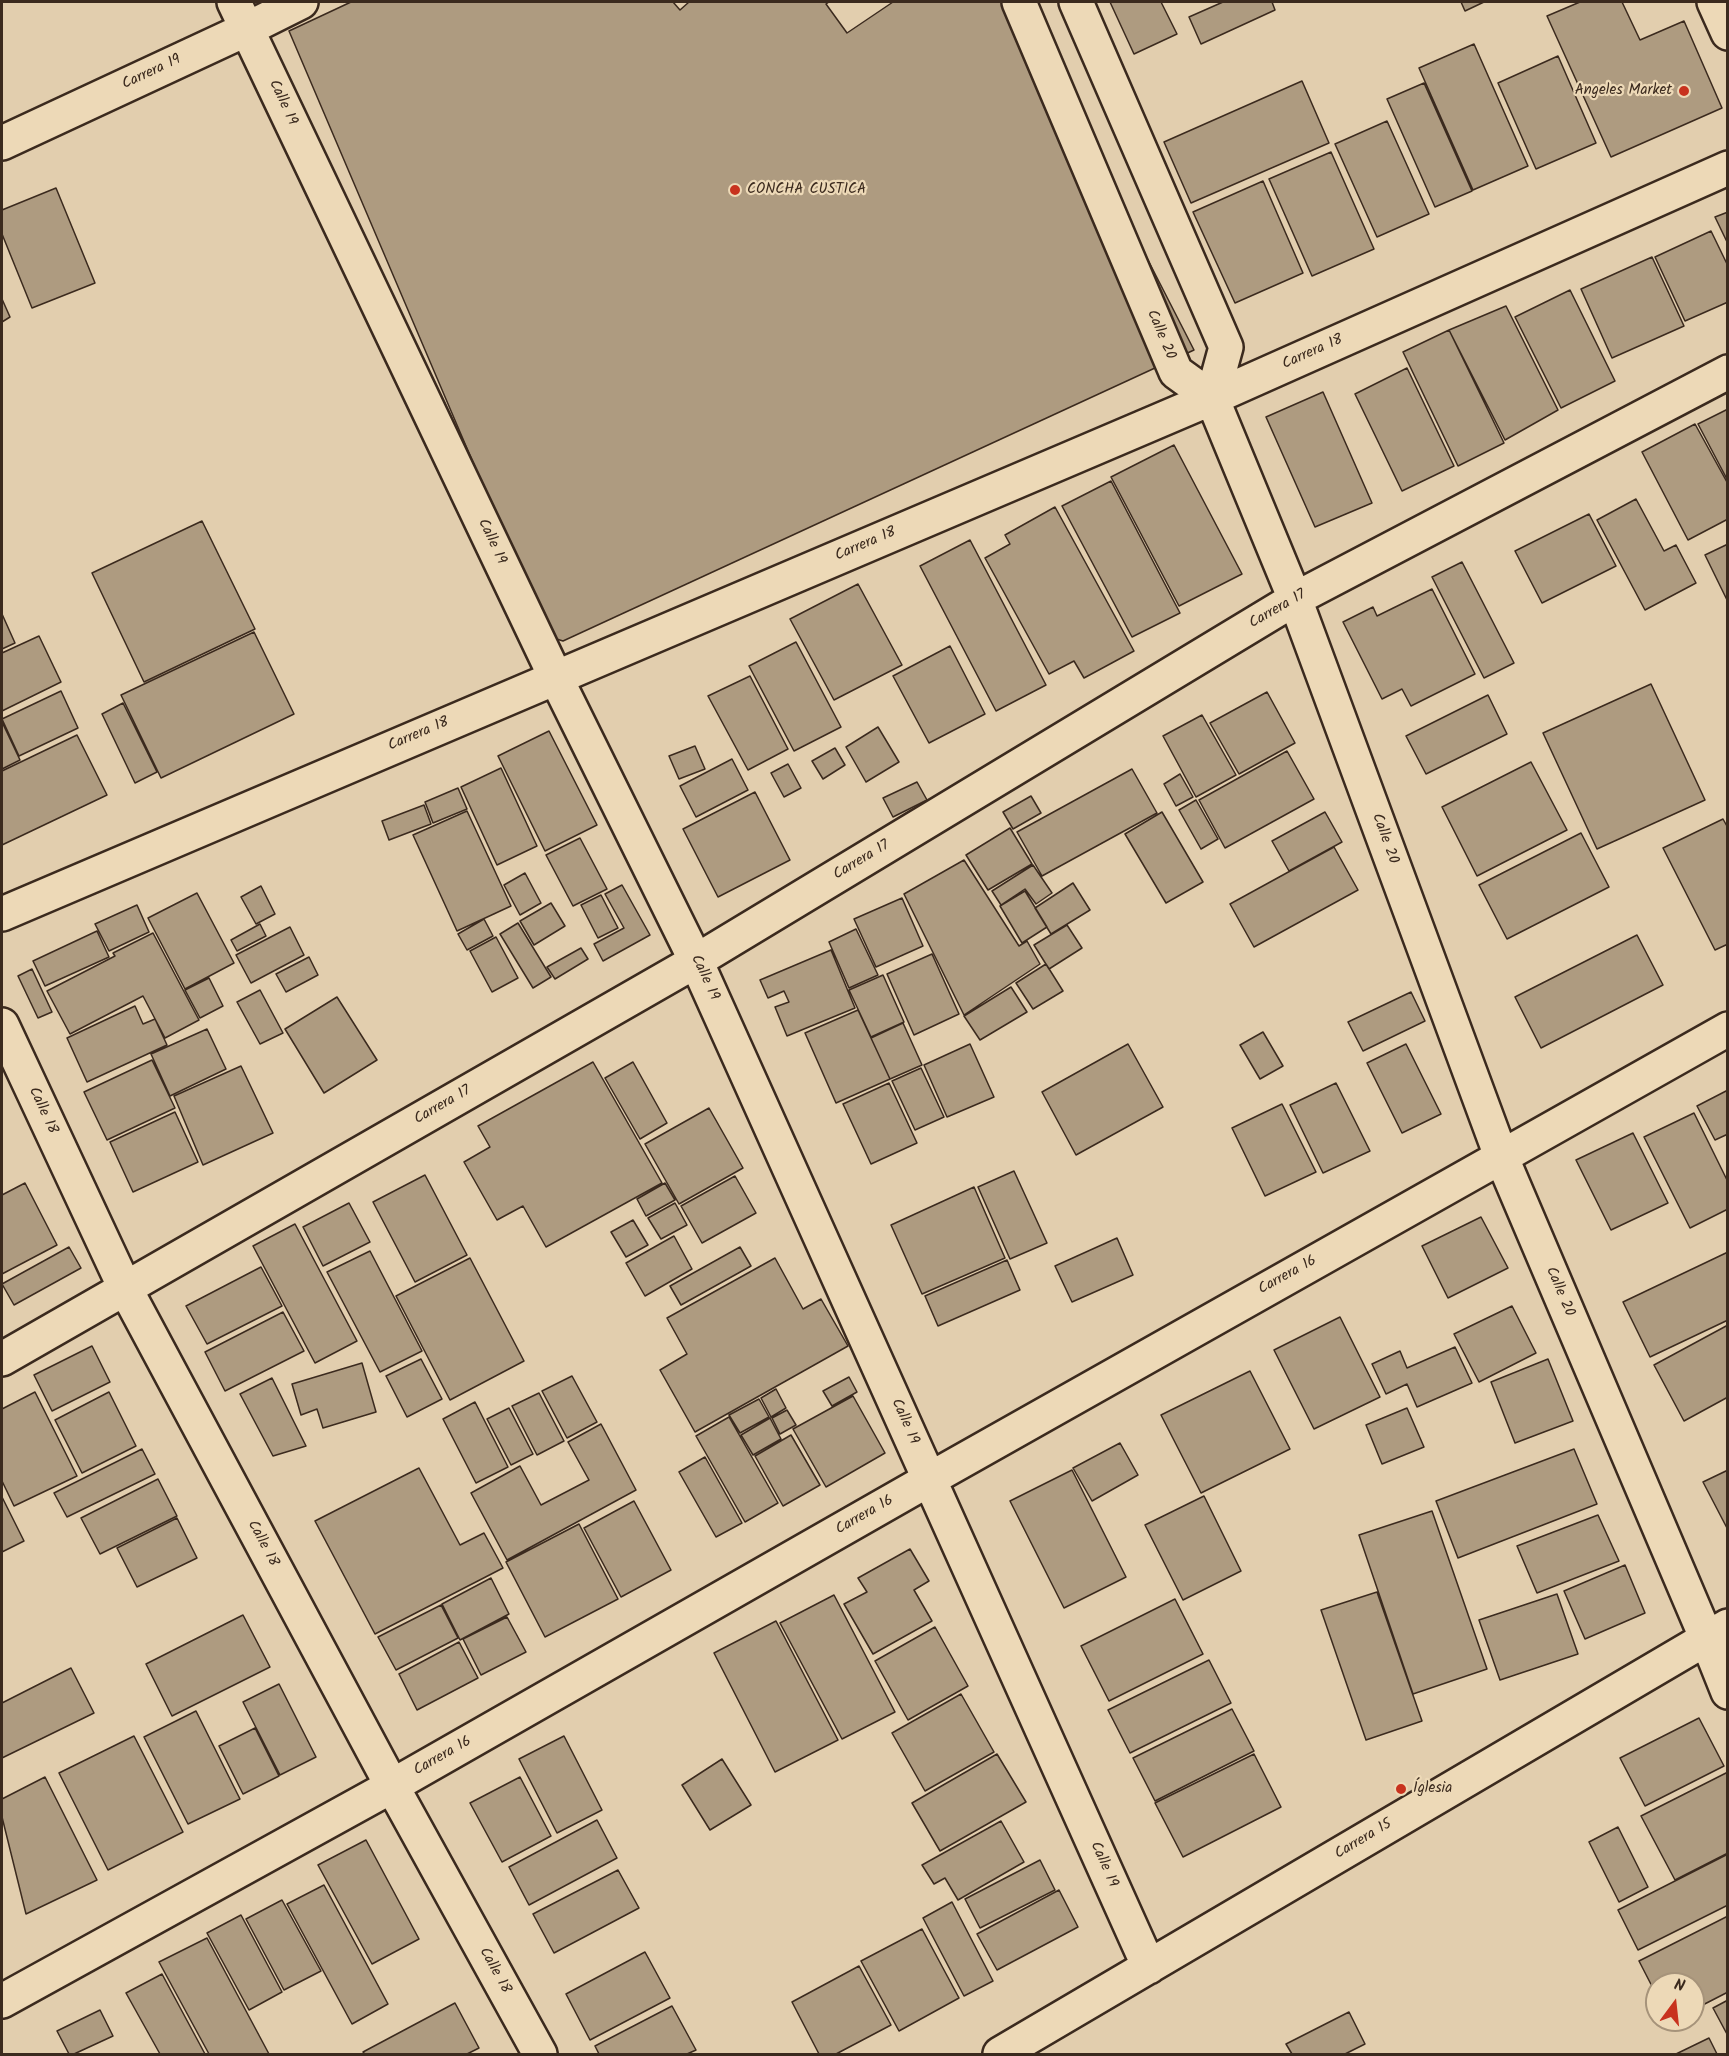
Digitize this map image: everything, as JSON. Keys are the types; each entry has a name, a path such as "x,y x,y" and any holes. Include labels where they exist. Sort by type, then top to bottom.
{"street":[{"name":"Carrera 19","path":"2,143 240,15 301,2"},
{"name":"Calle 20","path":"1018,2 1176,372 1212,398 1295,599 1502,1156 1717,1632 1728,1692"},
{"path":"1076,2 1226,347 1212,398"},
{"path":"1714,2 1728,33"},
{"name":"Calle 19","path":"240,15 555,676 696,961 1149,1967"},
{"name":"Carrera 18","path":"2,914 555,676 1212,398 1728,168"},
{"name":"Carrera 17","path":"2,1359 696,961 1295,599 1728,372"},
{"name":"Calle 18","path":"2,1025 125,1288 392,1786 540,2055"},
{"name":"Carrera 16","path":"2,2001 392,1786 930,1479 1728,1029"},
{"name":"Carrera 15","path":"1000,2055 1717,1632"}],"building":[{"name":"CONCHA CUSTICA","path":"351,2 1016,2 1194,350 563,641 547,636 289,31"},
{"path":"673,2 689,2 680,10"},
{"path":"829,2 893,2 847,33 826,4"},
{"path":"1110,2 1161,2 1177,34 1134,54"},
{"path":"1223,2 1272,2 1275,10 1201,44 1189,17"},
{"path":"1461,2 1484,2 1465,11"},
{"path":"1580,2 1622,2 1640,40 1684,21 1722,108 1611,157 1547,16"},
{"path":"1474,44 1528,166 1473,190 1419,68"},
{"path":"1558,56 1596,143 1536,169 1498,83"},
{"path":"1302,81 1329,143 1191,203 1164,142"},
{"path":"1424,83 1472,191 1435,207 1387,99"},
{"path":"1387,121 1429,214 1377,237 1335,144"},
{"path":"1331,152 1374,249 1312,276 1269,179"},
{"path":"1263,181 1303,273 1235,303 1193,212"},
{"path":"56,188 95,283 32,308 2,234 2,210"},
{"path":"1728,212 1728,244 1715,217"},
{"path":"1711,231 1728,266 1728,302 1685,321 1655,257"},
{"path":"1652,257 1684,326 1612,358 1581,289"},
{"path":"1570,290 1615,381 1561,408 1515,317"},
{"path":"2,299 10,317 2,322"},
{"path":"1506,306 1558,410 1505,440 1449,330"},
{"path":"1449,330 1504,443 1458,466 1403,352"},
{"path":"1407,368 1454,466 1402,491 1355,394"},
{"path":"1323,392 1372,503 1315,527 1266,417"},
{"path":"1728,409 1728,481 1698,424"},
{"path":"1695,424 1728,484 1728,519 1688,540 1642,452"},
{"path":"1174,445 1242,574 1179,606 1111,477"},
{"path":"1111,481 1180,613 1132,637 1062,506"},
{"path":"1636,499 1664,551 1676,545 1696,583 1645,610 1597,520"},
{"path":"1055,507 1134,651 1084,678 1074,661 1049,674 985,558 1010,544 1005,535"},
{"path":"1589,514 1616,566 1542,603 1515,551"},
{"path":"202,521 255,629 144,682 92,573"},
{"path":"970,540 1046,685 996,711 920,566"},
{"path":"1728,544 1728,602 1705,555"},
{"path":"1462,562 1514,663 1484,678 1432,577"},
{"path":"858,584 902,665 834,700 790,619"},
{"path":"1432,589 1475,674 1411,706 1402,689 1382,699 1343,622 1373,607 1377,616"},
{"path":"2,614 15,643 2,649"},
{"path":"254,632 294,714 161,778 121,695"},
{"path":"39,636 61,682 2,711 2,653"},
{"path":"796,642 841,727 794,751 749,666"},
{"path":"950,646 985,714 929,743 893,676"},
{"path":"750,676 788,749 748,770 708,696"},
{"path":"1651,684 1705,800 1597,849 1543,733"},
{"path":"61,691 78,728 19,756 2,719"},
{"path":"1267,692 1295,743 1239,774 1210,723"},
{"path":"1488,695 1507,734 1426,774 1406,736"},
{"path":"123,703 157,772 135,783 102,714"},
{"path":"1202,715 1236,775 1196,797 1163,736"},
{"path":"2,722 20,760 2,769"},
{"path":"878,727 899,762 866,782 846,747"},
{"path":"549,731 597,825 545,851 498,756"},
{"path":"77,735 107,795 2,845 2,771"},
{"path":"695,746 705,769 679,779 669,756"},
{"path":"835,748 845,765 823,779 812,761"},
{"path":"1287,751 1314,799 1225,848 1199,800"},
{"path":"732,759 748,790 696,817 680,786"},
{"path":"1531,762 1567,830 1477,876 1442,807"},
{"path":"788,764 801,788 784,797 771,773"},
{"path":"501,768 537,846 497,865 461,787"},
{"path":"1132,769 1157,813 1042,876 1017,832"},
{"path":"1180,774 1193,797 1176,806 1164,784"},
{"path":"917,782 927,800 893,817 883,798"},
{"path":"458,788 467,809 433,823 425,802"},
{"path":"755,792 790,860 718,897 683,829"},
{"path":"1031,796 1041,813 1013,829 1003,812"},
{"path":"1196,800 1218,839 1201,849 1179,810"},
{"path":"424,805 431,824 389,840 382,821"},
{"path":"467,811 511,906 457,931 413,835"},
{"path":"1162,812 1203,882 1166,903 1125,834"},
{"path":"1325,812 1342,842 1289,871 1272,841"},
{"path":"1723,819 1728,828 1728,944 1715,950 1663,848"},
{"path":"1010,828 1032,864 988,890 966,855"},
{"path":"1581,833 1609,887 1507,939 1479,885"},
{"path":"580,838 607,889 573,906 546,855"},
{"path":"1334,847 1358,890 1254,947 1230,904"},
{"path":"964,860 1019,946 1027,941 1040,964 964,1015 904,894"},
{"path":"1033,865 1052,893 1036,904 1025,889 1001,905 992,891"},
{"path":"525,873 541,903 520,915 504,885"},
{"path":"1073,883 1090,910 1051,934 1035,908"},
{"path":"622,885 650,935 603,961 594,944 624,928 605,894"},
{"path":"261,886 275,914 256,924 241,897"},
{"path":"1025,891 1047,927 1022,943 1000,906"},
{"path":"197,893 234,963 185,989 148,918"},
{"path":"601,895 618,928 598,938 581,905"},
{"path":"902,898 923,946 876,967 854,919"},
{"path":"551,903 565,926 534,945 520,921"},
{"path":"137,905 149,932 109,951 95,924"},
{"path":"484,919 493,936 467,950 458,934"},
{"path":"518,923 551,977 533,988 500,934"},
{"path":"260,924 266,936 237,951 231,940"},
{"path":"1067,925 1082,948 1049,969 1034,945"},
{"path":"290,927 304,955 251,983 236,955"},
{"path":"856,929 878,975 849,988 829,942"},
{"path":"97,931 109,957 45,986 33,961"},
{"path":"153,933 199,1020 165,1038 143,996 70,1034 47,991 115,956 113,953"},
{"path":"1637,935 1663,985 1541,1048 1515,997"},
{"path":"496,937 518,978 492,992 470,951"},
{"path":"581,948 588,959 555,979 547,967"},
{"path":"831,950 855,1008 787,1036 775,1007 789,1002 784,991 768,998 760,980"},
{"path":"932,954 959,1014 914,1035 887,974"},
{"path":"309,957 318,975 286,992 276,974"},
{"path":"1046,964 1063,991 1033,1009 1016,983"},
{"path":"32,969 52,1012 38,1018 18,976"},
{"path":"883,975 904,1022 871,1037 849,990"},
{"path":"209,978 223,1006 200,1018 185,990"},
{"path":"1011,987 1027,1012 980,1040 964,1016"},
{"path":"260,990 283,1033 260,1044 237,1002"},
{"path":"1411,992 1425,1021 1363,1051 1348,1022"},
{"path":"337,997 377,1060 324,1093 285,1029"},
{"path":"135,1006 143,1024 155,1019 167,1045 87,1082 67,1038"},
{"path":"858,1010 890,1079 836,1103 805,1033"},
{"path":"903,1023 922,1065 890,1079 871,1038"},
{"path":"207,1029 226,1069 170,1096 151,1054"},
{"path":"1263,1032 1283,1066 1260,1079 1240,1045"},
{"path":"970,1044 994,1097 947,1117 924,1065"},
{"path":"1128,1044 1163,1107 1076,1155 1042,1092"},
{"path":"1406,1044 1441,1114 1402,1133 1367,1063"},
{"path":"152,1060 175,1108 107,1140 84,1092"},
{"path":"593,1062 662,1183 546,1247 523,1206 497,1220 464,1162 490,1147 478,1126"},
{"path":"633,1062 667,1123 640,1139 605,1078"},
{"path":"241,1066 273,1133 203,1165 174,1096"},
{"path":"921,1068 944,1117 915,1130 892,1081"},
{"path":"889,1083 917,1143 871,1164 843,1104"},
{"path":"1336,1083 1370,1151 1323,1173 1290,1105"},
{"path":"1728,1090 1728,1134 1715,1140 1697,1106"},
{"path":"1282,1104 1316,1172 1265,1196 1232,1128"},
{"path":"709,1108 743,1168 679,1204 645,1144"},
{"path":"175,1112 198,1162 133,1192 110,1142"},
{"path":"1694,1113 1728,1182 1728,1209 1690,1228 1644,1137"},
{"path":"1633,1133 1668,1203 1611,1230 1576,1160"},
{"path":"1014,1171 1047,1243 1010,1259 978,1187"},
{"path":"425,1175 467,1255 415,1282 373,1202"},
{"path":"735,1176 756,1213 702,1243 681,1206"},
{"path":"25,1183 57,1245 2,1274 2,1195"},
{"path":"665,1183 675,1200 646,1216 637,1199"},
{"path":"974,1187 1005,1258 922,1294 891,1225"},
{"path":"349,1203 370,1242 323,1266 303,1227"},
{"path":"675,1203 687,1225 661,1239 648,1218"},
{"path":"1481,1217 1508,1268 1448,1298 1422,1246"},
{"path":"633,1220 648,1245 626,1257 611,1232"},
{"path":"295,1224 357,1341 315,1363 253,1246"},
{"path":"674,1236 692,1269 645,1296 626,1263"},
{"path":"1117,1238 1133,1275 1072,1302 1055,1266"},
{"path":"69,1247 81,1268 14,1305 2,1284"},
{"path":"740,1247 751,1266 681,1305 670,1286"},
{"path":"370,1251 422,1351 380,1372 327,1272"},
{"path":"1728,1252 1728,1320 1650,1357 1623,1302"},
{"path":"470,1258 524,1361 450,1400 396,1296"},
{"path":"775,1258 803,1309 821,1299 848,1346 695,1432 660,1370 687,1354 667,1318"},
{"path":"1007,1260 1020,1290 938,1326 925,1296"},
{"path":"261,1267 282,1306 207,1344 186,1306"},
{"path":"1512,1306 1536,1353 1479,1382 1454,1334"},
{"path":"283,1312 304,1351 225,1391 205,1352"},
{"path":"1340,1317 1380,1397 1314,1429 1274,1350"},
{"path":"1728,1325 1728,1397 1684,1421 1654,1365"},
{"path":"92,1346 110,1382 52,1411 34,1375"},
{"path":"1455,1347 1472,1383 1417,1407 1407,1384 1386,1394 1372,1364 1400,1351 1407,1368"},
{"path":"421,1359 442,1399 407,1417 386,1376"},
{"path":"1548,1359 1573,1421 1515,1443 1491,1382"},
{"path":"362,1363 376,1412 323,1428 317,1409 301,1415 292,1384"},
{"path":"1250,1371 1290,1449 1201,1493 1161,1415"},
{"path":"572,1376 597,1422 567,1438 542,1391"},
{"path":"849,1377 857,1392 832,1406 823,1391"},
{"path":"272,1378 306,1446 273,1456 240,1394"},
{"path":"776,1389 786,1408 771,1417 761,1398"},
{"path":"35,1392 77,1476 14,1506 2,1481 2,1409"},
{"path":"109,1392 136,1446 82,1473 55,1420"},
{"path":"539,1393 564,1441 537,1455 512,1406"},
{"path":"853,1396 885,1453 826,1487 793,1429"},
{"path":"759,1399 769,1417 740,1433 729,1415"},
{"path":"475,1402 508,1467 476,1483 443,1419"},
{"path":"509,1408 533,1454 511,1465 487,1419"},
{"path":"1407,1408 1424,1447 1382,1464 1366,1425"},
{"path":"787,1410 796,1425 780,1434 772,1418"},
{"path":"729,1417 778,1503 745,1522 696,1436"},
{"path":"770,1418 781,1439 753,1455 741,1435"},
{"path":"601,1424 636,1490 507,1560 471,1493 520,1466 541,1505 589,1480 568,1442"},
{"path":"791,1435 820,1485 783,1506 755,1456"},
{"path":"1120,1443 1138,1475 1092,1501 1073,1468"},
{"path":"142,1449 155,1474 67,1517 54,1493"},
{"path":"1574,1449 1597,1504 1458,1558 1436,1501"},
{"path":"705,1457 742,1523 716,1537 679,1472"},
{"path":"419,1468 460,1545 484,1533 503,1568 375,1634 315,1521"},
{"path":"1072,1470 1126,1577 1064,1608 1010,1501"},
{"path":"1728,1470 1728,1530 1703,1482"},
{"path":"158,1479 177,1516 100,1554 81,1518"},
{"path":"1204,1496 1241,1571 1183,1600 1145,1525"},
{"path":"2,1497 24,1541 2,1552"},
{"path":"634,1501 671,1570 621,1597 584,1528"},
{"path":"1432,1511 1487,1669 1413,1694 1359,1535"},
{"path":"1598,1515 1619,1561 1537,1593 1517,1546"},
{"path":"177,1518 197,1558 137,1587 117,1548"},
{"path":"579,1524 618,1599 545,1637 506,1562"},
{"path":"910,1549 929,1581 914,1590 932,1621 873,1654 844,1604 867,1592 858,1578"},
{"path":"1625,1565 1645,1613 1585,1639 1564,1591"},
{"path":"491,1578 509,1614 460,1640 442,1604"},
{"path":"1377,1592 1422,1721 1366,1740 1321,1610"},
{"path":"1557,1594 1578,1654 1500,1680 1479,1620"},
{"path":"834,1595 895,1712 842,1739 780,1623"},
{"path":"1175,1599 1203,1654 1109,1701 1081,1646"},
{"path":"441,1605 458,1638 396,1670 378,1637"},
{"path":"243,1615 270,1667 172,1716 146,1664"},
{"path":"507,1617 526,1652 481,1675 463,1639"},
{"path":"776,1621 838,1740 775,1772 714,1653"},
{"path":"935,1627 968,1686 908,1720 875,1661"},
{"path":"459,1642 478,1678 417,1710 399,1674"},
{"path":"1209,1660 1231,1703 1130,1753 1108,1710"},
{"path":"71,1668 94,1713 2,1758 2,1703"},
{"path":"279,1684 316,1757 280,1775 243,1702"},
{"path":"961,1694 994,1752 925,1791 892,1733"},
{"path":"1232,1709 1254,1751 1155,1801 1133,1758"},
{"path":"196,1711 240,1799 188,1824 144,1737"},
{"path":"1699,1718 1724,1766 1645,1806 1620,1758"},
{"path":"255,1728 279,1776 243,1794 219,1746"},
{"path":"134,1736 183,1832 108,1870 59,1773"},
{"path":"564,1736 602,1810 557,1833 519,1759"},
{"path":"997,1754 1026,1802 940,1851 912,1803"},
{"path":"1254,1754 1281,1807 1183,1857 1155,1803"},
{"path":"722,1759 751,1805 710,1830 682,1785"},
{"path":"1728,1772 1728,1853 1675,1880 1641,1816"},
{"path":"45,1777 97,1880 26,1914 2,1817 2,1799"},
{"path":"520,1777 551,1836 502,1862 470,1803"},
{"path":"597,1820 617,1858 529,1905 509,1867"},
{"path":"1001,1821 1024,1862 958,1900 945,1878 934,1884 922,1865"},
{"path":"1618,1827 1648,1887 1619,1902 1589,1842"},
{"path":"366,1840 419,1939 372,1964 318,1865"},
{"path":"1728,1854 1728,1905 1638,1950 1618,1910"},
{"path":"1040,1860 1055,1890 980,1928 965,1899"},
{"path":"618,1870 639,1908 554,1953 533,1914"},
{"path":"324,1885 388,2004 352,2024 287,1904"},
{"path":"1059,1890 1078,1927 997,1970 977,1934"},
{"path":"282,1900 321,1971 284,1990 246,1919"},
{"path":"952,1902 993,1981 964,1996 923,1918"},
{"path":"241,1915 282,1992 249,2010 207,1933"},
{"path":"1728,1916 1728,1992 1705,2004 1705,1972 1645,1973 1639,1961"},
{"path":"922,1929 959,1998 899,2031 861,1961"},
{"path":"207,1938 269,2054 209,2054 159,1962"},
{"path":"645,1952 670,1998 590,2040 566,1994"},
{"path":"859,1966 891,2025 836,2054 819,2054 792,2002"},
{"path":"162,1974 205,2054 160,2054 126,1993"},
{"path":"1728,2000 1728,2036 1713,2008"},
{"path":"455,2003 479,2048 467,2054 365,2054 363,2052"},
{"path":"672,2006 696,2050 687,2054 599,2054 595,2046"},
{"path":"100,2010 113,2036 74,2054 69,2054 57,2031"},
{"path":"1349,2012 1365,2044 1345,2054 1292,2054 1286,2044"},
{"path":"1709,2038 1717,2054 1676,2054"}],"place":[{"name":"Angeles Market","path":"1684,91"},
{"name":"CONCHA CUSTICA","path":"735,190"},
{"name":"Íglesia","path":"1401,1789"}]}
